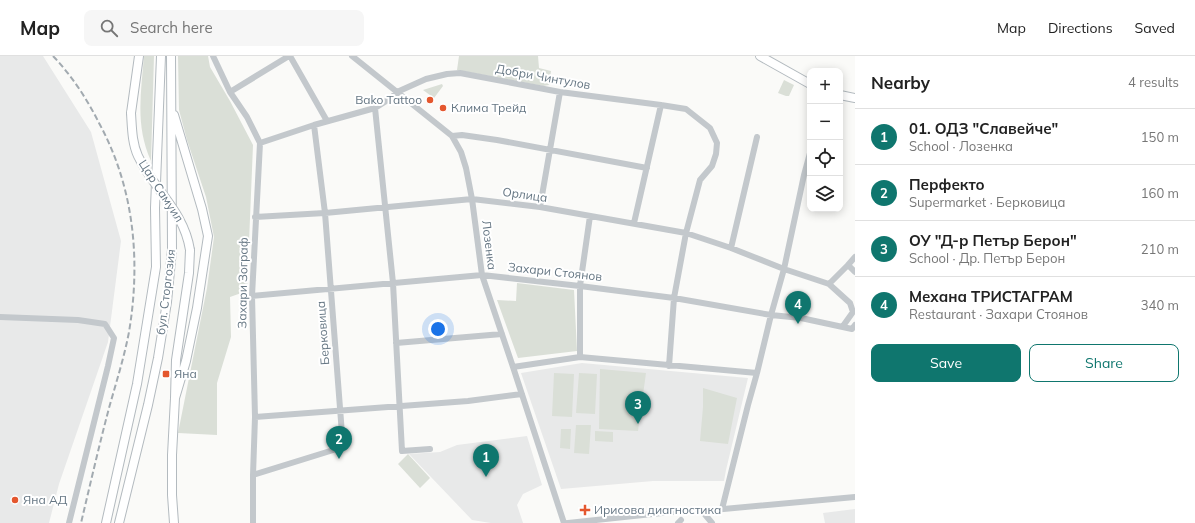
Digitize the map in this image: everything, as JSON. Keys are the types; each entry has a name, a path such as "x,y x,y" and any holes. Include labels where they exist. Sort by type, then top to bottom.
{"main road":[{"name":"Цар Самуил","path":"139,56 131,113 133,138 138,156 180,220 187,235 190,250 189,273 176,360 172,455 174,523"},
{"name":"бул. Сторгозия","path":"106,523 137,384 156,267 155,208 161,56"},
{"name":"бул. Сторгозия","path":"119,523 158,358 172,250 171,56"},
{"path":"760,56 807,82"},
{"path":"843,96 855,98"},
{"name":"Цар Самуил","path":"171,106 202,208 208,236 197,308 186,361 175,398"}],"street":[{"path":"230,92 290,56 327,121"},
{"name":"Лозенка","path":"352,56 452,136 461,152 466,168 472,199 482,276 514,367 564,523"},
{"path":"214,57 230,92 247,117 260,143"},
{"name":"Добри Чинтулов","path":"260,143 327,121 375,108 391,98 397,92 426,78 447,74 460,73 560,92 686,109 710,128 717,143 716,154 712,166 700,180 686,232"},
{"path":"540,208 560,92"},
{"path":"634,223 661,105"},
{"path":"375,108 393,283 402,451 430,449"},
{"name":"Берковица","path":"253,475 343,447 332,289 325,213 314,125"},
{"path":"452,136 462,135 497,140 647,168"},
{"path":"731,248 757,137"},
{"name":"Захари Зограф","path":"253,523 255,417 252,296 260,143"},
{"path":"722,509 784,269 807,164"},
{"name":"Орлица","path":"255,218 472,199 540,208 686,232 784,269 829,284"},
{"path":"580,357 580,286 590,216"},
{"path":"669,366 674,298 686,232"},
{"path":"843,326 853,312 850,303 829,284 855,257"},
{"path":"848,265 855,272"},
{"name":"Захари Стоянов","path":"252,296 482,276 580,286 674,298 771,315 801,318 854,327"},
{"path":"0,317 78,320 105,324 114,338 69,523"},
{"path":"396,344 502,334"},
{"path":"514,367 580,357 757,373"},
{"path":"255,417 468,401 522,394"},
{"path":"568,523 690,510 702,511 855,497"},
{"path":"702,511 712,523"}],"shaded area":[{"path":"0,56 43,56 91,132 121,241 108,342 59,484 49,523 0,523"},
{"path":"144,56 154,56 151,161 143,135 140,109"},
{"path":"178,56 208,56 210,67 253,145 247,291 230,297 231,337 217,383 217,435 178,433 207,288 214,237 206,197 187,140 179,110"},
{"path":"459,56 538,56 539,68 551,71 549,85 543,86 457,70"},
{"path":"784,80 794,85 789,96 778,93"},
{"path":"442,84 443,86 434,98 423,90"},
{"path":"517,283 574,290 577,351 518,358 497,300 516,301"},
{"path":"582,363 748,378 724,481 653,481 561,489 521,373"},
{"path":"600,369 646,373 638,431 599,429"},
{"path":"554,373 574,374 572,417 552,416"},
{"path":"579,373 597,374 595,414 576,413"},
{"path":"703,388 737,398 728,444 700,441"},
{"path":"576,425 591,425 589,454 574,453"},
{"path":"561,429 571,429 570,449 560,448"},
{"path":"595,431 613,432 613,442 595,441"},
{"path":"527,436 542,485 523,494 517,505 523,523 491,523 472,520 409,454 440,452 457,445"},
{"path":"408,454 430,478 420,488 398,464"},
{"path":"855,509 855,523 825,523 823,513"}],"railway":[{"path":"53,56 67,72 84,97 111,147 127,198 132,224 134,251 133,305 129,332 81,523"}],"place":[{"name":"Bako Tattoo","path":"430,100"},
{"name":"Клима Трейд","path":"443,108"},
{"name":"Механа ТРИСТАГРАМ","path":"798,324"},
{"name":"Яна","path":"166,374"},
{"name":"ОУ \"Д-р Петър Берон\"","path":"638,424"},
{"name":"Перфекто","path":"339,459"},
{"name":"01. ОДЗ \"Славейче\"","path":"486,477"},
{"name":"Яна АД","path":"15,500"},
{"name":"Ирисова диагностика","path":"585,510"}]}
